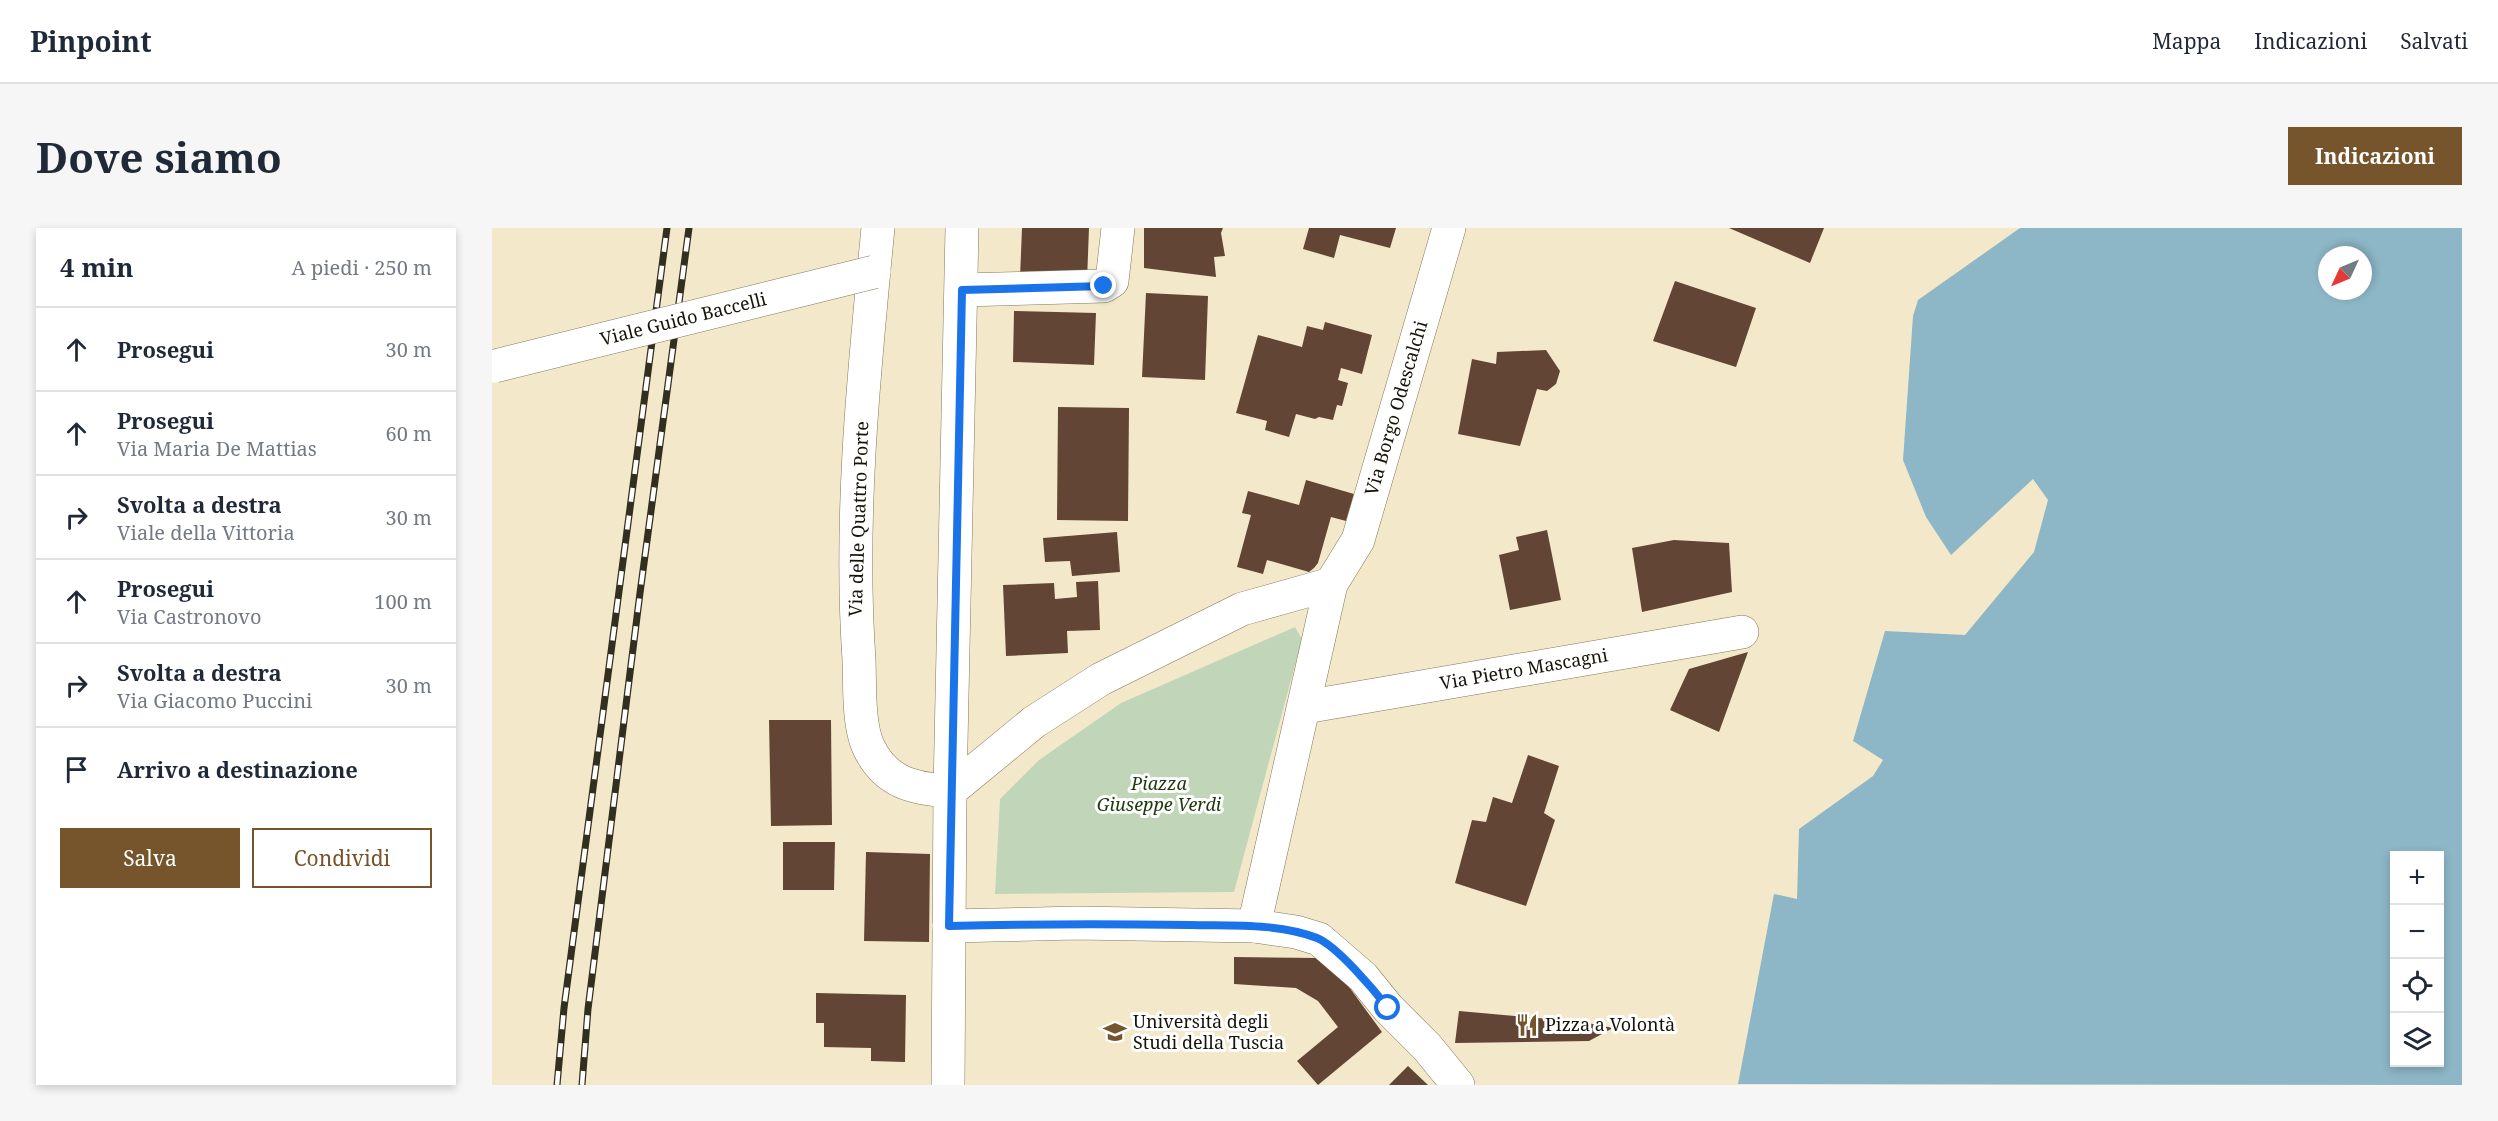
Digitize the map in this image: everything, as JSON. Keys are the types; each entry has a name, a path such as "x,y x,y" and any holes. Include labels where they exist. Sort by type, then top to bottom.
{"street":[{"name":"Via delle Quattro Porte","path":"878,228 859,446 855,522 856,624 863,724 868,746 886,771 895,778 915,788 950,791"},
{"path":"948,1085 950,791 962,228"},
{"path":"962,290 1104,286 1112,281 1118,228"},
{"name":"Via Borgo Odescalchi","path":"1331,584 1358,540 1449,228"},
{"name":"Viale Guido Baccelli","path":"494,367 874,272"},
{"path":"950,791 1034,722 1101,679 1242,609 1331,584 1254,927"},
{"name":"Via Pietro Mascagni","path":"1305,707 1742,632"},
{"path":"949,926 1077,923 1254,927 1296,932 1319,939 1363,977 1388,1008 1427,1047 1458,1085"}],"green space":[{"name":"Piazza Giuseppe Verdi","path":"1295,627 1302,639 1234,892 995,894 1000,799 1039,760 1121,703"}],"water":[{"path":"2020,228 2462,228 2462,1085 1738,1084 1774,894 1797,899 1799,829 1873,776 1883,760 1853,741 1885,631 1965,635 2034,552 2048,500 2033,479 1951,555 1926,517 1903,460 1913,316 1918,300"}],"building":[{"path":"1022,228 1089,228 1087,281 1020,278"},
{"path":"1144,228 1223,228 1221,233 1225,256 1214,257 1216,277 1144,268"},
{"path":"1309,228 1396,228 1390,248 1340,235 1334,258 1303,249"},
{"path":"1729,228 1824,228 1810,263"},
{"path":"1675,281 1756,308 1736,367 1653,341"},
{"path":"1146,293 1208,296 1205,380 1142,377"},
{"path":"1014,311 1096,313 1094,365 1013,362"},
{"path":"1325,322 1372,335 1362,374 1341,368 1338,380 1348,383 1342,406 1337,405 1333,420 1319,417 1315,419 1296,414 1289,437 1265,430 1267,421 1236,413 1258,335 1302,347 1307,326 1323,330"},
{"path":"1546,350 1560,371 1556,384 1547,391 1537,389 1520,446 1458,434 1472,359 1496,364 1497,352"},
{"path":"1058,407 1129,408 1128,521 1057,520"},
{"path":"1306,480 1354,494 1346,521 1331,517 1318,563 1309,572 1267,560 1263,574 1237,567 1251,515 1242,513 1248,491 1299,505"},
{"path":"1547,530 1561,600 1510,610 1499,555 1519,550 1516,537"},
{"path":"1117,532 1120,572 1072,576 1070,561 1045,562 1043,538"},
{"path":"1674,540 1729,543 1732,592 1642,612 1632,548"},
{"path":"1098,581 1100,630 1067,631 1068,653 1006,656 1003,585 1054,583 1055,599 1077,597 1076,582"},
{"path":"1748,652 1719,732 1670,710 1689,669"},
{"path":"769,720 831,720 832,825 771,826"},
{"path":"1528,755 1559,766 1544,813 1555,820 1526,906 1455,883 1472,820 1486,822 1493,797 1512,803"},
{"path":"783,842 835,842 834,890 783,890"},
{"path":"866,852 930,854 929,942 864,941"},
{"path":"1234,957 1317,958 1341,976 1382,1032 1318,1085 1297,1061 1338,1027 1318,1001 1296,988 1234,984"},
{"path":"816,993 906,995 905,1062 871,1061 871,1048 824,1047 824,1023 816,1023"},
{"name":"Pizza a Volontà","path":"1459,1011 1582,1022 1613,1028 1589,1041 1455,1043"},
{"path":"1408,1066 1428,1085 1389,1085"}],"railway":[{"path":"557,1085 564,1008 667,228"},
{"path":"582,1085 588,1009 689,228"}],"place":[{"name":"Pizza a Volontà","path":"1527,1025"},
{"name":"Università degli Studi della Tuscia","path":"1115,1032"}],"route":[{"path":"1104,286 962,290 949,926 1077,923 1254,927 1296,932 1319,939 1363,977 1388,1008"}]}
